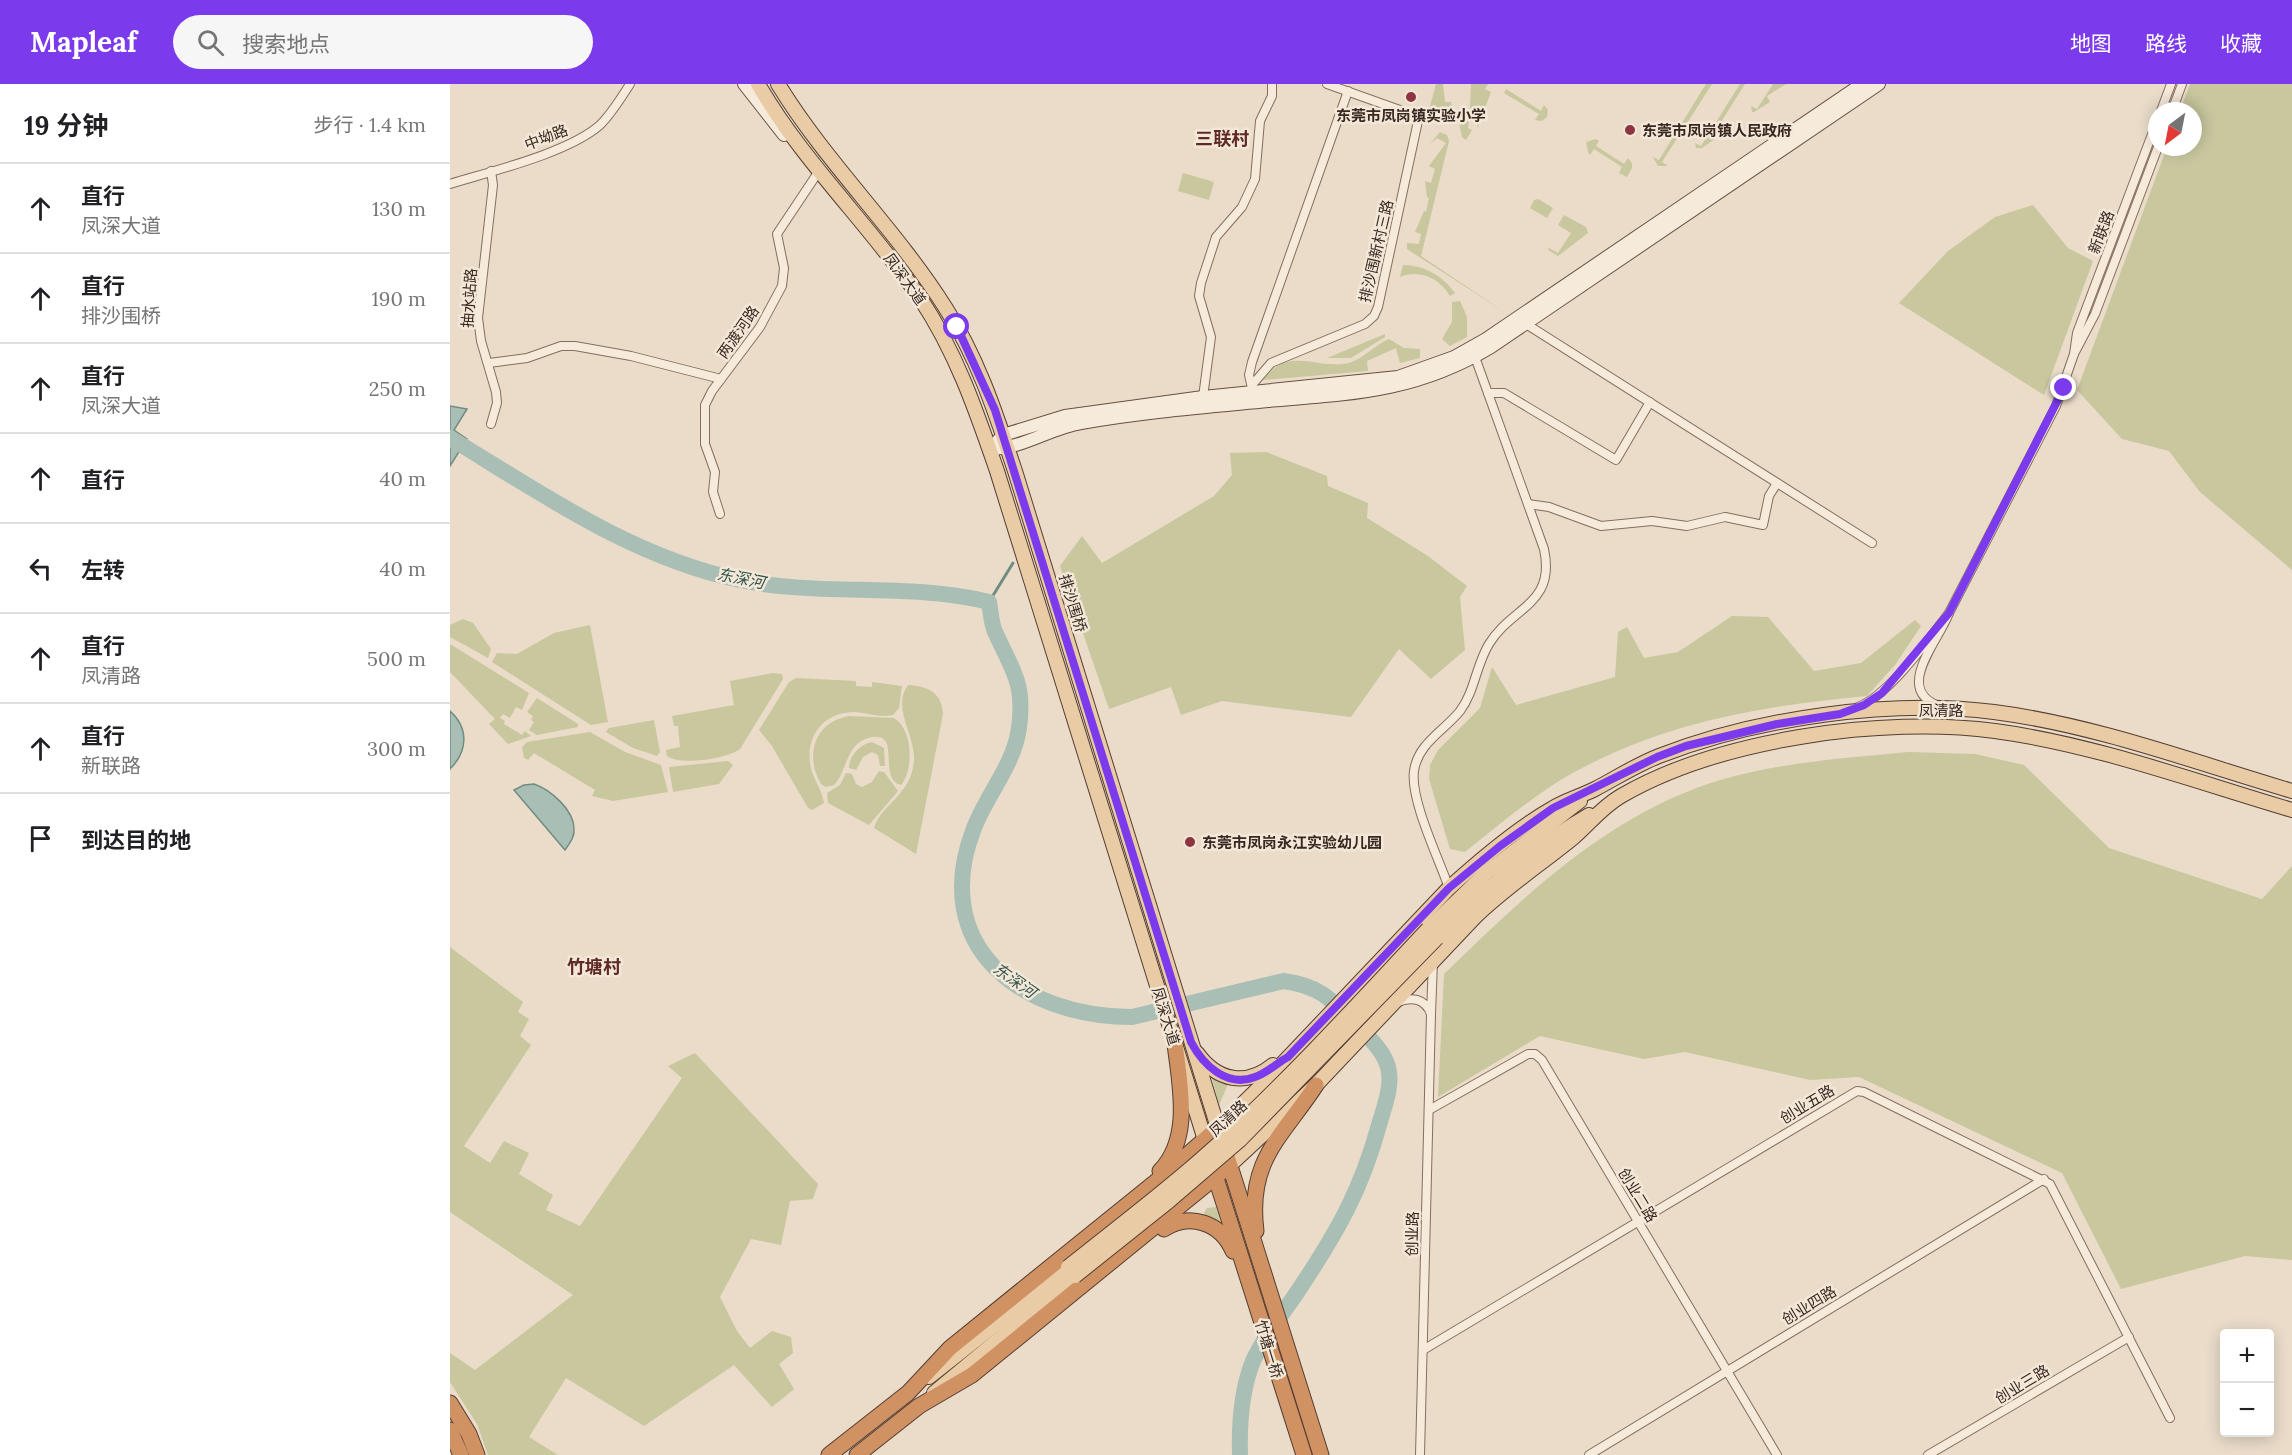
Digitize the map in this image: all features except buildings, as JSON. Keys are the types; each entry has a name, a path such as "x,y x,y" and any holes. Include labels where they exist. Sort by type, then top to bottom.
{"highway":[{"path":"1126,1206 1138,1190 1164,1167 1176,1147 1181,1116 1175,1044"},
{"path":"1264,1278 1263,1257 1255,1221 1260,1173 1275,1138 1301,1108 1316,1084"},
{"name":"凤清路","path":"829,1455 908,1393 950,1347 1126,1206 1218,1128"},
{"name":"凤深大道","path":"1218,1128 1264,1278"},
{"name":"凤深大道","path":"1205,1140 1252,1292"},
{"name":"凤清路","path":"857,1455 919,1406 972,1375 1229,1166"},
{"path":"1102,1271 1130,1257 1170,1225 1193,1220 1209,1225 1225,1237 1232,1249 1240,1274 1252,1292"},
{"name":"竹塘一桥","path":"1264,1278 1320,1455"},
{"name":"竹塘一桥","path":"1252,1292 1304,1455"},
{"path":"450,1403 469,1434 477,1455"},
{"path":"450,1430 461,1455"}],"main road":[{"name":"凤深大道","path":"758,84 806,155 894,262 931,315 970,391 1006,499 1205,1140"},
{"name":"凤深大道","path":"778,84 823,150 908,254 946,308 976,364 1020,488"},
{"name":"排沙围桥","path":"1020,488 1094,728"},
{"name":"凤清路","path":"1218,1128 1449,888 1500,846 1553,808 1628,771 1686,746 1766,726 1840,714 1948,709 1996,712 2059,724 2292,791"},
{"name":"凤清路","path":"1432,934 1499,879 1568,828 1653,780 1724,754 1783,741 1843,732 1934,727 1994,730 2047,740 2292,810"},
{"name":"凤深大道","path":"1094,728 1218,1128"},
{"name":"凤清路","path":"919,1406 1231,1132 1432,934 1486,873 1593,790"},
{"name":"凤清路","path":"1229,1166 1316,1084 1488,904 1574,837 1605,806"},
{"path":"1191,1042 1205,1063 1221,1075 1234,1079 1258,1076 1288,1057"},
{"name":"凤清路","path":"908,1393 1072,1272"}],"street":[{"name":"中坳路","path":"450,184 584,136 609,115 630,84"},
{"path":"744,84 788,142 806,155"},
{"path":"787,84 812,124 823,150"},
{"path":"1203,397 1211,337 1199,289 1213,243 1242,207 1255,178 1260,122 1272,96 1272,84"},
{"path":"1252,388 1249,375 1252,362 1348,91 1328,84"},
{"path":"990,449 1065,416 1252,388 1380,380 1418,371 1454,357 1486,339 1854,88 1879,84"},
{"path":"2164,102 2171,84"},
{"path":"2175,102 2182,84"},
{"path":"1005,442 1082,423 1398,387 1437,375 1475,357 1526,324 1854,88"},
{"name":"排沙围新村三路","path":"1252,388 1271,363 1359,327 1374,316 1418,122 1411,114 1348,91"},
{"name":"新联路","path":"2074,354 2077,333 2148,145"},
{"name":"新联路","path":"1948,709 1927,700 1918,688 1917,682 1921,669 2056,406 2074,354 2095,314 2155,156"},
{"name":"抽水站路","path":"491,171 493,185 478,318 481,341 489,363 497,402 491,424"},
{"name":"两渡河路","path":"720,514 713,492 715,472 707,452 704,426 708,398 774,304 784,277 777,234 819,171"},
{"path":"1526,324 1872,543"},
{"path":"489,363 527,358 561,346 575,346 631,356 721,379"},
{"path":"1449,888 1415,792 1414,769 1423,748 1464,705 1489,643 1533,602 1542,589 1547,572 1546,560 1528,504 1475,357"},
{"path":"1488,393 1504,393 1616,460 1650,402"},
{"path":"1528,504 1548,507 1601,526 1652,521 1687,526 1725,517 1763,525 1769,496 1777,483"},
{"name":"新联路","path":"1840,714 1864,705 1882,693 1949,613"},
{"name":"创业路","path":"1420,1455 1433,961"},
{"path":"1391,1006 1404,999 1416,999 1426,1004 1431,1014"},
{"name":"创业二路","path":"1429,1110 1528,1053 1535,1054 1542,1060 1777,1455"},
{"name":"创业五路","path":"1422,1350 1857,1091 1864,1092 2044,1179 2054,1190 2170,1418"},
{"name":"创业四路","path":"1589,1455 2044,1179"},
{"name":"创业三路","path":"1928,1455 2129,1337"}],"green space":[{"path":"1436,84 1443,84 1445,102 1451,102 1453,116 1448,119 1429,110"},
{"path":"1471,84 1488,84 1485,89 1491,92 1477,129 1479,113 1470,112 1468,128 1472,130 1466,140 1462,137 1459,123 1456,121 1470,108"},
{"path":"1706,84 1712,84 1662,162 1668,166 1658,166 1653,157 1659,160"},
{"path":"1740,84 1745,84 1716,130 1722,134 1702,148 1696,148 1695,143 1701,146"},
{"path":"1773,84 1786,84 1767,96 1770,102 1752,112 1751,106 1757,109"},
{"path":"2190,84 2292,84 2292,570 2200,492 2169,451 2122,439 2077,390 2164,156 2202,156 2202,102 2183,102"},
{"path":"1506,89 1541,111 1544,105 1548,110 1547,117 1542,121 1535,120 1539,114 1504,93"},
{"path":"1440,132 1447,135 1449,141 1421,256 1506,313 1407,249 1407,243 1419,244 1421,234 1415,232 1424,211 1426,212 1429,198 1425,181 1431,183 1435,169 1429,166 1446,143 1437,138 1430,144"},
{"path":"1596,139 1599,141 1596,146 1624,164 1628,158 1632,163 1632,168 1627,177 1619,173 1622,167 1594,149 1590,155 1586,142"},
{"path":"1183,173 1214,182 1209,200 1178,191"},
{"path":"1538,199 1553,208 1547,218 1530,208 1534,200"},
{"path":"2033,205 2068,248 2093,261 2044,395 1899,303 1948,251 1995,217"},
{"path":"1564,215 1586,227 1588,233 1558,256 1548,250 1549,248 1558,253 1571,233 1558,225"},
{"path":"1403,265 1426,269 1445,281 1455,293 1450,296 1435,280 1422,275 1400,277"},
{"path":"1460,301 1467,317 1467,337 1450,346 1442,339 1452,322 1452,302"},
{"path":"1385,334 1385,337 1351,358 1327,358"},
{"path":"1389,339 1404,348 1420,349 1420,358 1400,363 1396,348 1367,361 1368,371 1263,380 1273,370 1293,361 1325,364 1349,363"},
{"path":"1266,452 1327,476 1328,486 1368,503 1367,518 1428,556 1467,586 1460,597 1465,650 1431,679 1399,649 1351,717 1222,701 1181,715 1171,687 1109,709 1060,566 1082,536 1102,563 1214,496 1232,475 1230,453"},
{"path":"1732,616 1768,617 1814,671 1861,663 1915,620 1921,626 1895,665 1867,696 1759,710 1655,736 1621,749 1571,774 1524,805 1465,852 1450,849 1429,779 1430,765 1438,750 1480,708 1492,667 1516,705 1615,677 1618,632 1627,627 1644,658 1678,652"},
{"path":"463,619 473,623 491,649 488,658 450,637 450,625"},
{"path":"590,625 608,722 591,725 492,662 497,653 517,654 554,633"},
{"path":"450,644 529,693 522,710 516,707 510,718 503,714 500,718 505,721 504,724 522,735 525,731 531,736 508,744 489,724 495,719 450,672"},
{"path":"773,673 782,674 783,679 740,749 725,756 703,760 682,761 667,756 666,750 680,747 678,726 674,726 672,716 734,705 730,681"},
{"path":"796,678 856,681 856,686 872,687 872,682 902,686 899,708 893,715 844,713 835,716 820,727 811,743 810,764 824,803 812,810 808,808 772,746 759,730 789,682"},
{"path":"908,685 927,689 936,695 940,700 943,714 916,854 874,828 883,812 902,791 912,773 914,751 902,703 903,694"},
{"path":"537,698 578,724 578,727 537,735 529,730 534,722 531,720 533,716 527,712"},
{"path":"850,716 894,718 900,723 905,731 910,750 908,770 901,785 894,781 890,774 888,747 885,740 879,737 868,738 855,746 834,785 826,787 821,784 813,762 816,741 828,725"},
{"path":"654,720 660,752 657,756 633,748 606,732 609,728"},
{"path":"590,732 625,752 661,765 668,792 613,801 592,796 595,790 534,753 528,760 524,758 522,747 527,742"},
{"path":"872,742 884,748 885,766 880,766 878,755 872,752 863,757 856,770 849,768 856,751"},
{"path":"1908,752 1975,754 2024,765 2109,848 2262,899 2292,866 2292,1260 2245,1256 2121,1289 2062,1173 1859,1077 1810,1080 1685,1052 1644,1059 1540,1036 1438,1097 1444,974 1506,915 1572,859 1644,812 1683,793 1724,779 1792,765"},
{"path":"728,761 733,765 719,784 673,792 669,767"},
{"path":"879,771 884,772 898,791 869,825 828,803 827,793 840,785 846,773 852,774 856,784 862,787 872,782"},
{"path":"450,947 523,1002 518,1012 529,1019 520,1036 531,1045 464,1146 490,1163 504,1141 529,1153 519,1174 553,1195 546,1210 580,1226 682,1078 668,1066 695,1053 818,1184 813,1199 790,1201 781,1245 751,1239 720,1297 737,1331 750,1348 772,1331 791,1337 793,1353 779,1364 794,1389 772,1407 734,1365 644,1426 566,1378 529,1437 558,1455 488,1455 477,1424 450,1382 450,1353 475,1370 573,1295 450,1212"},
{"path":"1211,1075 1229,1082 1219,1105"},
{"path":"1216,1207 1222,1227 1201,1218 1207,1208"}],"shaded area":[{"path":"450,406 467,409 454,430 467,439 450,466"},
{"path":"450,711 461,725 464,740 460,755 450,769"},
{"path":"534,784 554,796 570,815 574,832 565,850 514,790 524,785"}],"waterway":[{"name":"东深河","path":"450,438 554,501 625,540 701,570 771,585 927,593 989,602 994,630 1019,689 1019,728 1012,754 979,815 963,870 964,907 975,940 994,967 1021,988 1054,1004 1091,1014 1132,1017 1284,981 1296,983 1324,995 1379,1049 1388,1067 1389,1089 1372,1149 1356,1191 1337,1229 1253,1361 1242,1407 1240,1455"},
{"path":"989,602 1013,563"}],"place":[{"name":"东莞市凤岗镇实验小学","path":"1411,97"},
{"name":"东莞市凤岗镇人民政府","path":"1630,130"},
{"name":"东莞市凤岗永江实验幼儿园","path":"1190,842"}],"district":[{"name":"三联村","path":"1222,138"},
{"name":"竹塘村","path":"594,966"}],"route":[{"path":"957,327 976,364 995,410 1191,1042 1205,1063 1221,1075 1234,1079 1258,1076 1288,1057 1449,888 1474,866 1553,808 1657,757 1686,746 1746,730 1840,714 1874,700 1889,686 1949,613 2064,388"}]}
